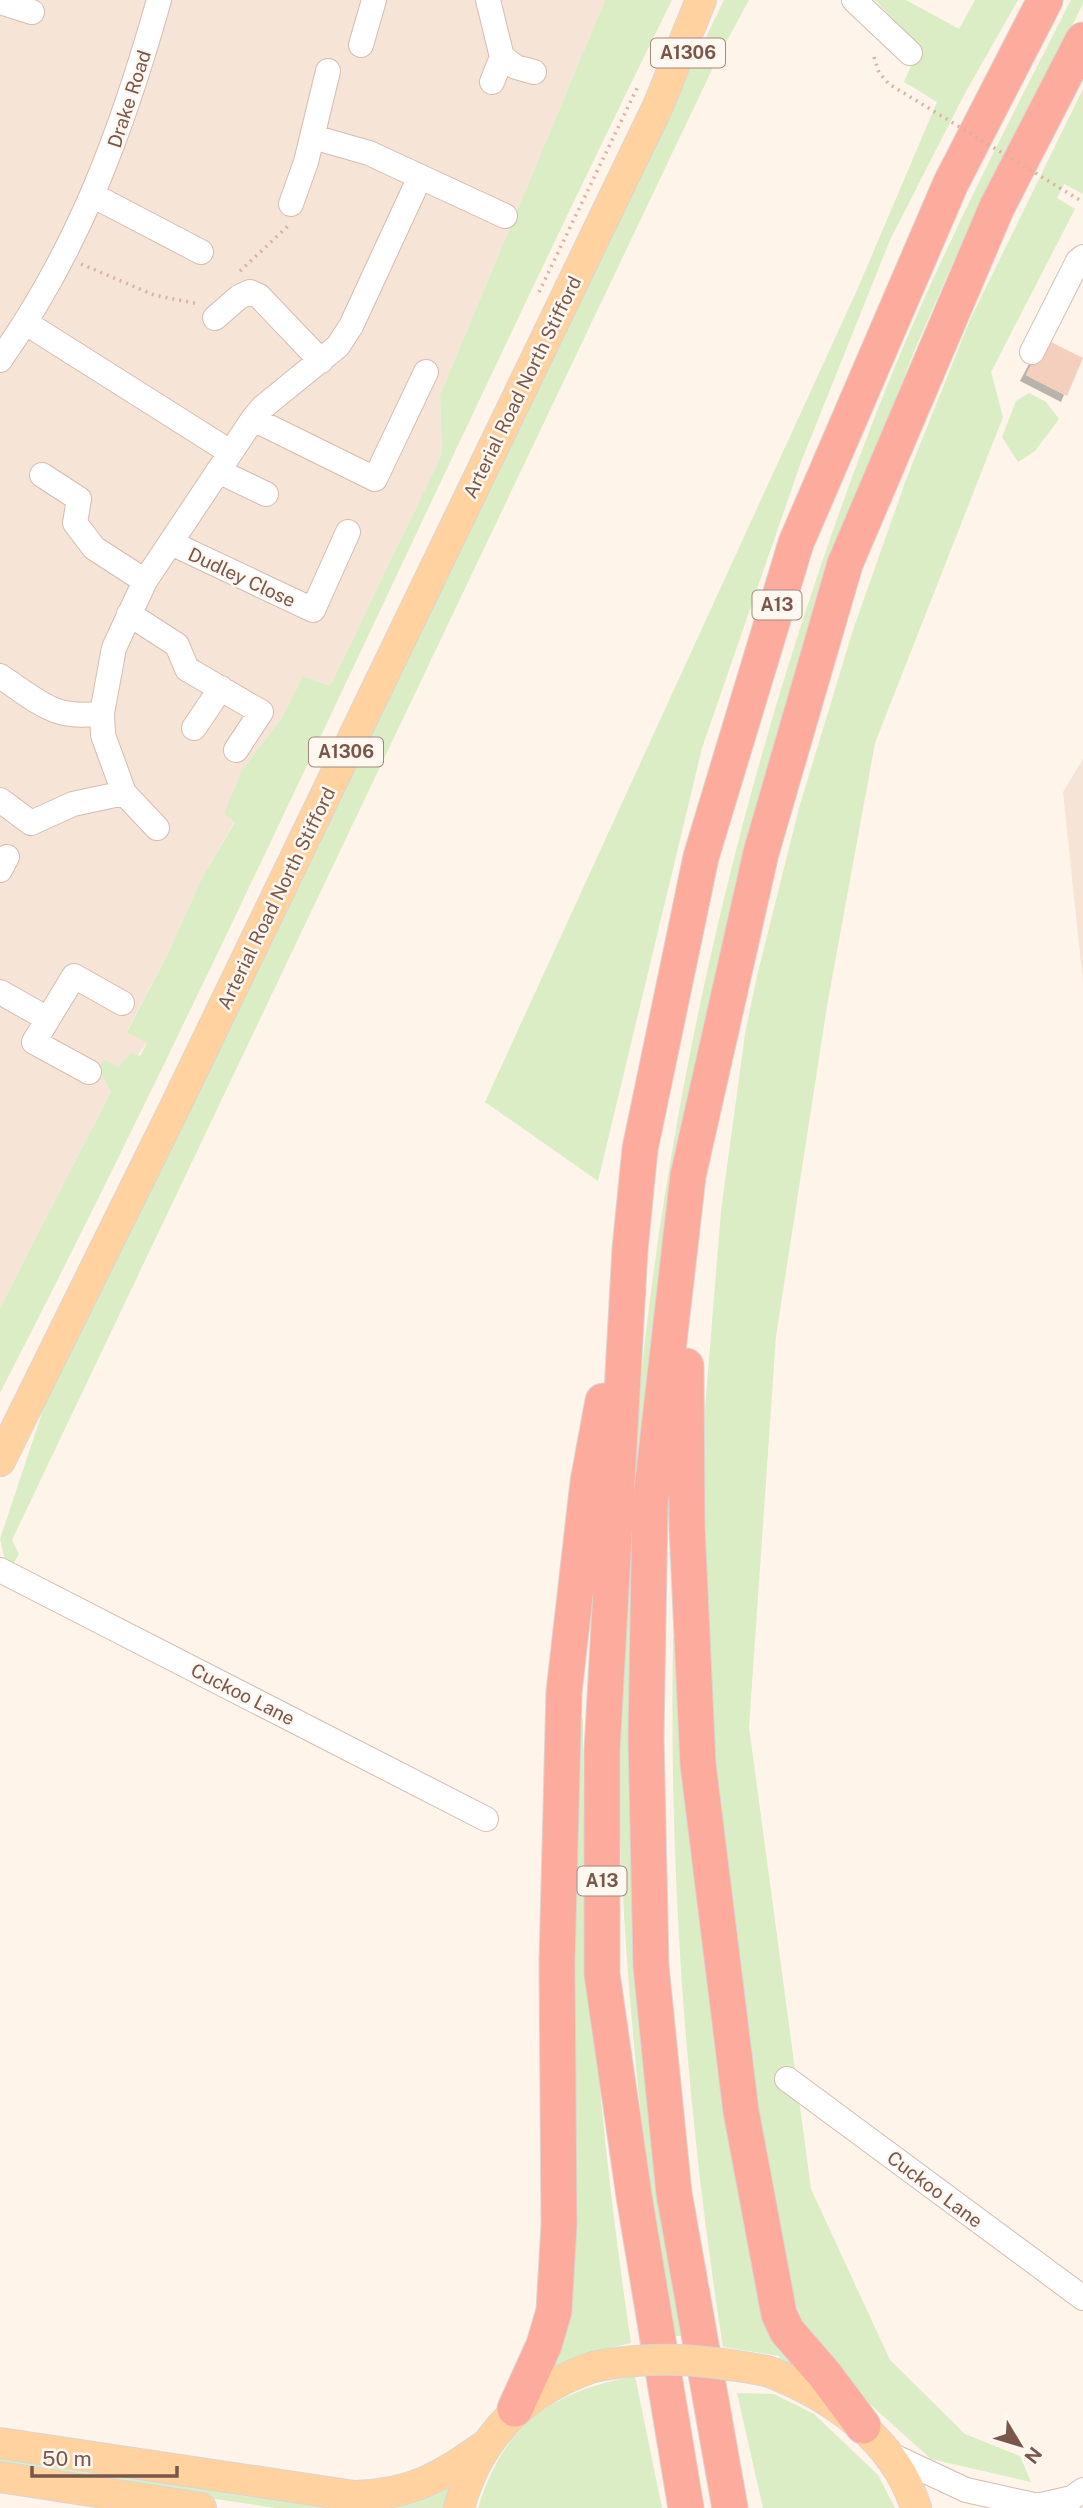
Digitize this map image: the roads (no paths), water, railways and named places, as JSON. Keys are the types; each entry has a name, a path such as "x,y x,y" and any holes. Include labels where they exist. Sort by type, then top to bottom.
{"highway":[{"name":"A13","path":"686,2508 634,2196 602,1974 602,1751 630,1249 640,1149 701,857 796,543 951,183 1045,0"},
{"name":"A13","path":"730,2508 674,2193 650,1966 646,1737 650,1507 688,1176 761,853 845,564 997,207 1083,40"},
{"name":"A13","path":"688,1176 687,1527 698,1764 741,2111 779,2314 787,2331 825,2375 863,2426"},
{"name":"A13","path":"515,2409 544,2345 554,2311 559,2225 557,1963 564,1692 588,1482 630,1249"}],"main road":[{"name":"Arterial Road North Stifford","path":"0,1461 167,1123 658,106 701,0"},
{"name":"Arterial Road North Stifford","path":"658,106 718,0"},
{"path":"459,2508 465,2485 487,2444 515,2409 572,2375 593,2367 627,2360 673,2358 767,2371 808,2389 863,2426 889,2454 910,2489 916,2508"},
{"path":"0,2443 354,2496 398,2493 426,2483 487,2444"},
{"path":"0,2477 201,2508"}],"street":[{"name":"Drake Road","path":"0,360 26,323 94,196 116,142 159,0"},
{"path":"361,45 374,0"},
{"path":"488,0 502,57 492,82"},
{"path":"854,0 910,53"},
{"path":"0,2 32,12"},
{"path":"502,57 516,67 534,72"},
{"path":"290,204 306,162 328,71"},
{"path":"313,137 369,153 505,216"},
{"name":"Dudley Close","path":"157,828 124,793 103,735 102,713 114,648 145,581 253,419 263,407 338,346 351,326 420,177"},
{"path":"94,196 201,252"},
{"path":"1031,352 1078,261 1083,257"},
{"path":"215,318 239,297 250,292 259,296 321,361"},
{"path":"26,323 224,461 266,494"},
{"path":"253,419 374,479 426,372"},
{"path":"42,475 79,499 75,523 94,548 145,581"},
{"name":"Dudley Close","path":"171,543 313,610 348,532"},
{"path":"129,614 177,645 187,669 261,712 236,750"},
{"path":"0,676 42,703 71,716 102,713"},
{"path":"194,728 221,688"},
{"path":"0,800 31,823 73,804 124,793"},
{"path":"89,1072 34,1042 74,976 122,1003"},
{"path":"0,992 48,1019"},
{"name":"Cuckoo Lane","path":"0,1570 486,1819"},
{"name":"Cuckoo Lane","path":"787,2079 1083,2298"},
{"path":"889,2454 966,2490 1031,2506 1079,2496"}]}
